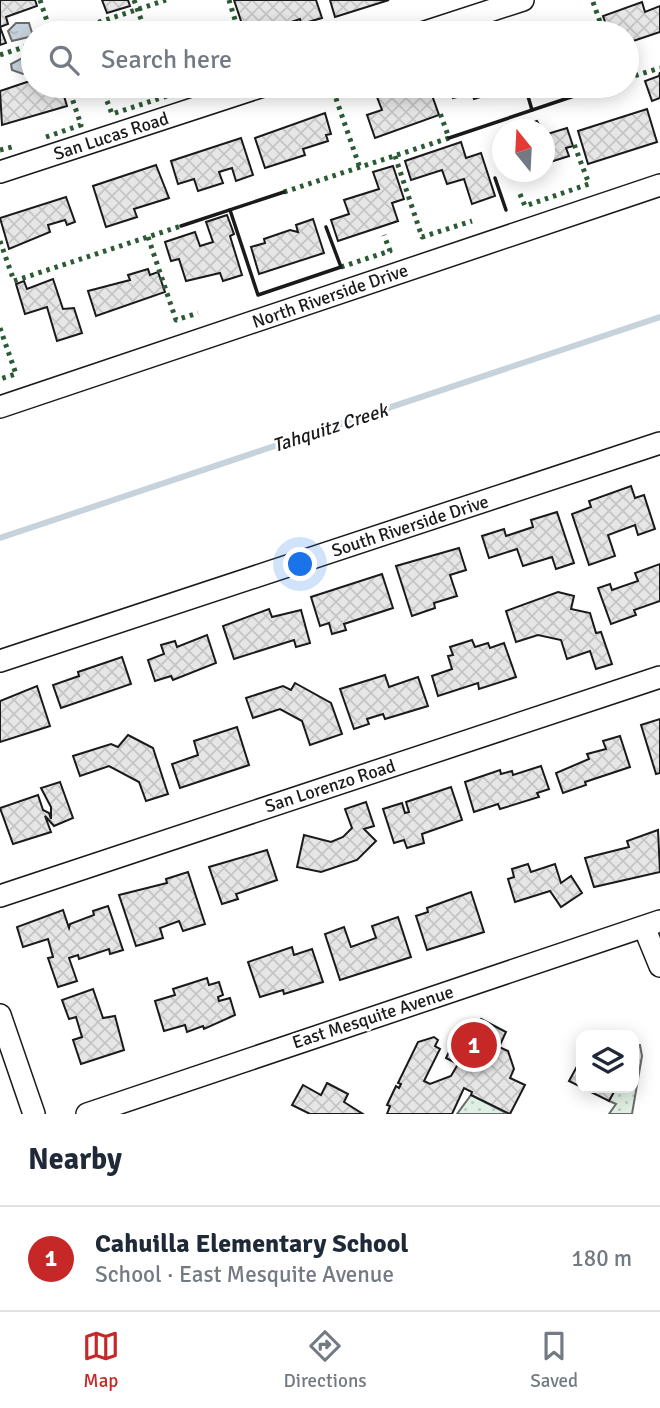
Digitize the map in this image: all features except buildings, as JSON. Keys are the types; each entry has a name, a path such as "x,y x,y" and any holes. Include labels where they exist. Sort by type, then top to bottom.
{"street":[{"path":"459,21 523,0"},
{"name":"San Lucas Road","path":"0,172 225,98"},
{"name":"North Riverside Drive","path":"0,407 660,185"},
{"name":"South Riverside Drive","path":"0,661 660,443"},
{"name":"San Lorenzo Road","path":"0,896 660,677"},
{"path":"652,924 660,966"},
{"name":"East Mesquite Avenue","path":"87,1114 652,924"},
{"path":"0,1015 34,1114"}],"green space":[{"path":"639,1045 642,1056 639,1073"},
{"path":"613,1093 636,1093 632,1114 609,1114 616,1104 609,1101"},
{"path":"471,1095 508,1114 457,1114"}],"water":[{"path":"16,23 21,23 21,39 12,41 8,31"},
{"path":"21,59 21,73 12,70 11,64"}],"waterway":[{"name":"Tahquitz Creek","path":"0,538 660,317"}],"hedge":[{"path":"40,0 47,21"},
{"path":"134,0 142,21"},
{"path":"102,21 166,0"},
{"path":"229,0 235,21"},
{"path":"593,2 600,21"},
{"path":"0,55 21,48"},
{"path":"639,74 660,68"},
{"path":"46,137 81,125 72,98"},
{"path":"107,101 112,114 161,98"},
{"path":"336,98 360,168"},
{"path":"284,192 449,138 440,113"},
{"path":"520,194 525,206 589,184 574,144"},
{"path":"0,150 12,147"},
{"path":"395,156 422,237 472,221"},
{"path":"0,241 14,281 181,226"},
{"path":"341,267 390,251 384,235"},
{"path":"148,237 176,320 198,313"},
{"path":"0,328 16,374 0,379"}],"wall":[{"path":"528,98 532,110"},
{"path":"449,138 568,98"},
{"path":"496,182 506,210"},
{"path":"181,226 284,192"},
{"path":"230,210 258,295 341,267 326,227"}],"place":[{"name":"Cahuilla Elementary School","path":"474,1045"}]}
